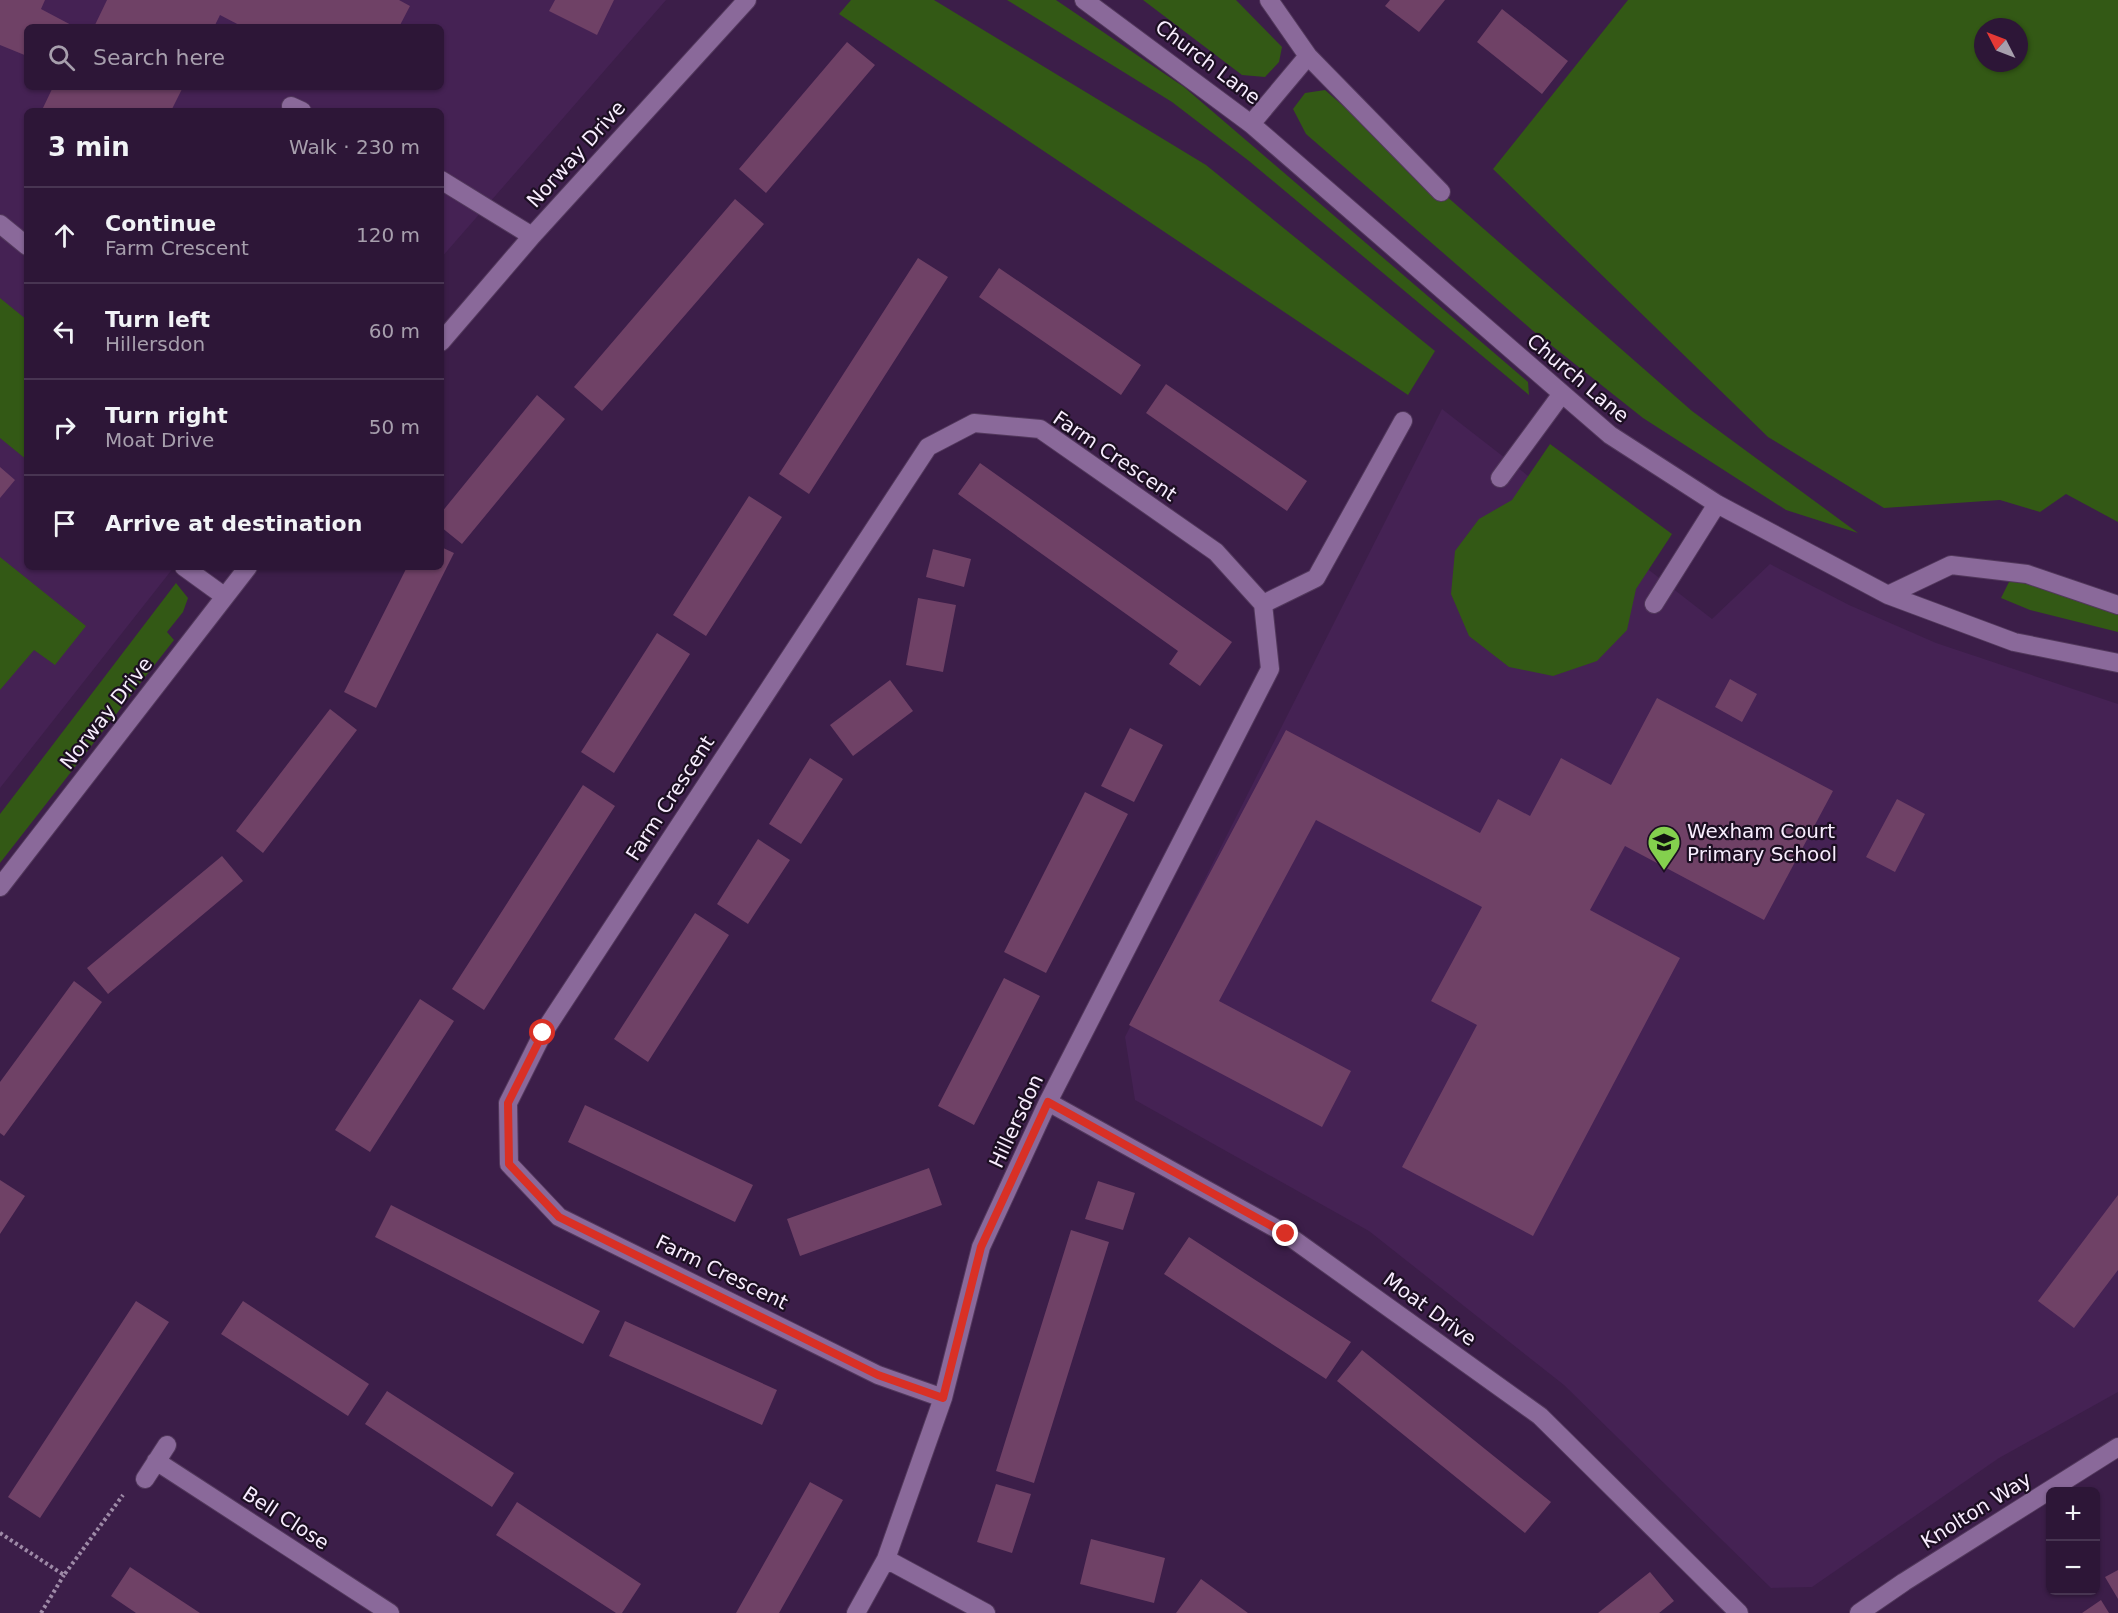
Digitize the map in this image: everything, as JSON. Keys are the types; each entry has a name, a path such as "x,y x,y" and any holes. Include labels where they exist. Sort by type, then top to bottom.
{"street":[{"name":"Norway Drive","path":"444,339 532,236 747,0"},
{"name":"Church Lane","path":"1084,0 1251,124 1561,395 1610,435 1717,504 1888,595 2014,642 2118,663"},
{"path":"1269,0 1308,56 1441,192"},
{"path":"1251,124 1308,56"},
{"path":"444,182 532,236"},
{"path":"0,224 24,244"},
{"path":"1500,478 1561,395"},
{"path":"1263,604 1316,578 1403,421"},
{"name":"Farm Crescent","path":"943,1398 878,1375 559,1217 509,1164 508,1103 543,1033 928,447 974,423 1040,429 1216,552 1263,604"},
{"path":"1654,604 1717,504"},
{"path":"1888,595 1952,565 2027,574 2118,605"},
{"path":"188,570 224,596"},
{"name":"Norway Drive","path":"0,887 224,596 238,570"},
{"name":"Hillersdon","path":"856,1613 886,1559 943,1398 981,1247 1048,1102 1270,669 1263,604"},
{"name":"Moat Drive","path":"1048,1102 1286,1234 1540,1416 1739,1613"},
{"path":"145,1479 167,1445"},
{"name":"Knolton Way","path":"1859,1613 1904,1582 2118,1447"},
{"name":"Bell Close","path":"156,1461 390,1613"},
{"path":"886,1559 986,1613"}],"path":[{"path":"41,1613 64,1575 128,1488 145,1479"},
{"path":"0,1533 64,1575"}],"shaded area":[{"path":"0,0 666,0 444,255 444,108 24,108 24,570 172,570 0,788"},
{"name":"Wexham Court Primary School","path":"1442,409 1712,619 1770,564 1849,605 1936,643 2118,704 2118,1392 1999,1458 1812,1587 1771,1588 1564,1385 1369,1231 1135,1100 1125,1037"}],"green space":[{"path":"851,0 934,0 1206,165 1435,351 1408,395 839,14"},
{"path":"1007,0 1056,0 1184,87 1528,382 1529,395 1249,161 1172,102"},
{"path":"1143,0 1236,0 1282,47 1279,62 1265,77 1242,75"},
{"path":"1628,0 2118,0 2118,522 2066,494 2040,512 2000,500 1884,508 1768,437 1493,169"},
{"path":"1325,90 1692,411 1858,533 1786,510 1643,418 1532,330 1306,134 1293,109 1305,93"},
{"path":"0,298 24,318 24,458 0,438"},
{"path":"1550,444 1672,534 1636,589 1627,630 1597,661 1553,676 1509,667 1469,636 1451,594 1455,551 1479,519 1512,500"},
{"path":"0,557 86,626 55,665 34,650 0,690"},
{"path":"2011,578 2061,590 2118,612 2118,632 2030,610 2001,598"},
{"path":"176,583 188,598 183,612 167,632 174,640 0,863 0,814"}],"building":[{"path":"0,0 45,0 41,9 69,24 24,24 24,55 0,45"},
{"path":"107,0 399,0 410,6 401,24 237,24 220,15 216,24 95,24"},
{"path":"555,0 614,0 597,35 549,11"},
{"path":"1390,0 1445,0 1419,32 1385,6"},
{"path":"1502,9 1568,61 1542,94 1477,42"},
{"path":"847,42 875,65 766,193 739,169"},
{"path":"52,90 182,90 172,108 43,108"},
{"path":"735,199 764,224 602,411 574,387"},
{"path":"918,258 948,277 809,494 779,474"},
{"path":"999,268 1141,365 1121,395 979,297"},
{"path":"1166,384 1307,481 1287,511 1146,413"},
{"path":"537,395 565,419 462,544 444,529 444,509"},
{"path":"980,463 1232,642 1200,686 1169,664 1178,651 958,494"},
{"path":"0,467 15,480 0,498"},
{"path":"749,496 782,517 706,636 673,615"},
{"path":"444,548 454,553 376,708 344,692 405,570 444,570"},
{"path":"933,549 971,559 964,587 926,577"},
{"path":"918,598 956,605 943,672 906,665"},
{"path":"657,633 690,654 614,773 581,752"},
{"path":"1730,679 1757,694 1742,722 1715,707"},
{"path":"890,680 913,711 853,756 830,725"},
{"path":"1657,698 1833,791 1764,920 1625,846 1590,910 1680,958 1533,1236 1402,1167 1477,1025 1431,1001 1482,907 1316,820 1219,1001 1351,1071 1322,1127 1129,1025 1286,730 1480,833 1498,799 1530,816 1561,758 1611,785"},
{"path":"330,709 357,730 263,853 236,831"},
{"path":"1130,728 1163,745 1134,802 1101,786"},
{"path":"810,758 843,779 801,844 769,824"},
{"path":"583,785 615,806 484,1010 452,989"},
{"path":"1085,792 1128,814 1046,973 1004,952"},
{"path":"1897,799 1925,814 1895,872 1866,857"},
{"path":"758,839 790,860 748,924 717,904"},
{"path":"222,856 243,881 108,994 87,968"},
{"path":"695,913 729,935 648,1062 614,1039"},
{"path":"1004,978 1040,996 974,1125 938,1106"},
{"path":"74,981 102,1002 4,1136 0,1133 0,1082"},
{"path":"420,999 454,1021 370,1152 335,1130"},
{"path":"585,1105 753,1185 735,1222 568,1142"},
{"path":"929,1168 942,1205 800,1256 787,1219"},
{"path":"0,1180 25,1196 0,1234"},
{"path":"1098,1181 1135,1193 1123,1230 1085,1219"},
{"path":"2118,1195 2118,1270 2074,1328 2038,1301"},
{"path":"391,1205 600,1311 583,1344 375,1237"},
{"path":"1071,1230 1109,1242 1034,1483 996,1471"},
{"path":"1189,1237 1351,1342 1326,1379 1164,1274"},
{"path":"136,1301 169,1322 40,1518 8,1497"},
{"path":"243,1301 369,1384 348,1416 221,1334"},
{"path":"625,1321 777,1390 762,1425 609,1356"},
{"path":"1362,1350 1551,1502 1525,1533 1337,1381"},
{"path":"387,1391 514,1473 492,1507 365,1424"},
{"path":"810,1482 843,1500 779,1613 736,1613"},
{"path":"996,1484 1031,1494 1012,1553 977,1542"},
{"path":"517,1502 641,1584 622,1613 616,1613 496,1535"},
{"path":"1091,1539 1165,1558 1154,1603 1080,1584"},
{"path":"130,1567 200,1613 136,1613 111,1596"},
{"path":"2118,1570 2118,1599 2105,1577"},
{"path":"1650,1572 1674,1601 1659,1613 1598,1613"},
{"path":"1201,1579 1248,1613 1176,1613"},
{"path":"2101,1600 2109,1613 2082,1613"}],"place":[{"name":"Wexham Court Primary School","path":"1664,871"}],"route":[{"path":"543,1033 508,1103 509,1164 559,1217 878,1375 943,1398 981,1247 1048,1102 1286,1234"}]}
